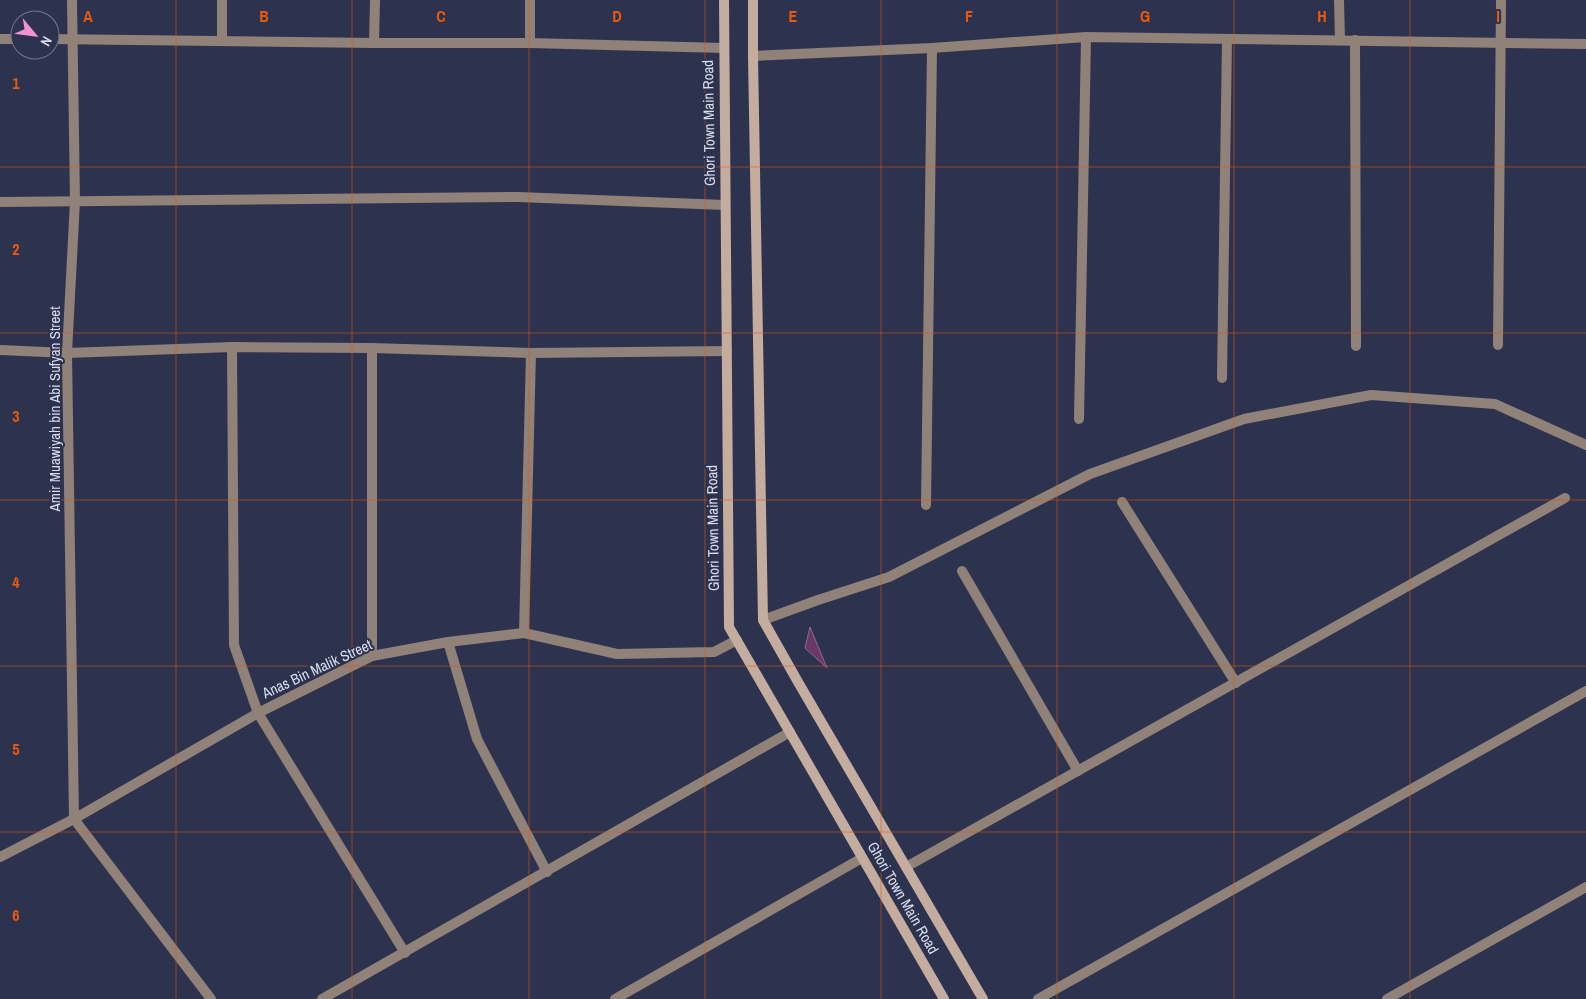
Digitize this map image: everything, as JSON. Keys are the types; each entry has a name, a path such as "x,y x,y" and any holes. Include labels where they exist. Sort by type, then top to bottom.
{"street":[{"name":"Amir Muawiyah bin Abi Sufyan Street","path":"72,0 75,201 67,353 74,818"},
{"path":"222,0 222,41"},
{"path":"374,43 375,0"},
{"path":"530,0 530,43"},
{"name":"Ghori Town Main Road","path":"724,0 730,627 944,999"},
{"path":"754,0 753,56 764,620 798,682 983,999"},
{"path":"1339,0 1340,40"},
{"path":"1498,345 1501,0"},
{"path":"753,56 932,48 1086,37 1586,44"},
{"path":"1080,420 1086,37"},
{"path":"60,39 530,43 724,48"},
{"path":"1222,378 1227,39"},
{"path":"1355,40 1356,346"},
{"path":"926,504 932,48"},
{"path":"0,202 518,197 725,205"},
{"path":"232,347 234,645 258,713 405,952"},
{"path":"0,350 67,353 232,347 372,348 531,353 727,351"},
{"path":"372,348 372,656"},
{"path":"524,633 531,353"},
{"path":"764,620 818,600 888,578 1090,474 1244,419 1371,396 1494,404 1586,445"},
{"path":"906,867 1565,498"},
{"path":"1122,502 1236,683"},
{"path":"962,571 1078,771"},
{"name":"Anas Bin Malik Street","path":"0,857 74,818 258,713 372,656 448,642 524,633 617,654 714,652 737,640"},
{"path":"448,642 477,740 547,872"},
{"path":"1038,999 1586,691"},
{"path":"322,999 790,732"},
{"path":"74,818 211,999"},
{"path":"615,999 862,858"},
{"path":"1387,999 1586,887"}],"building":[{"path":"810,627 827,668 805,648"}]}
